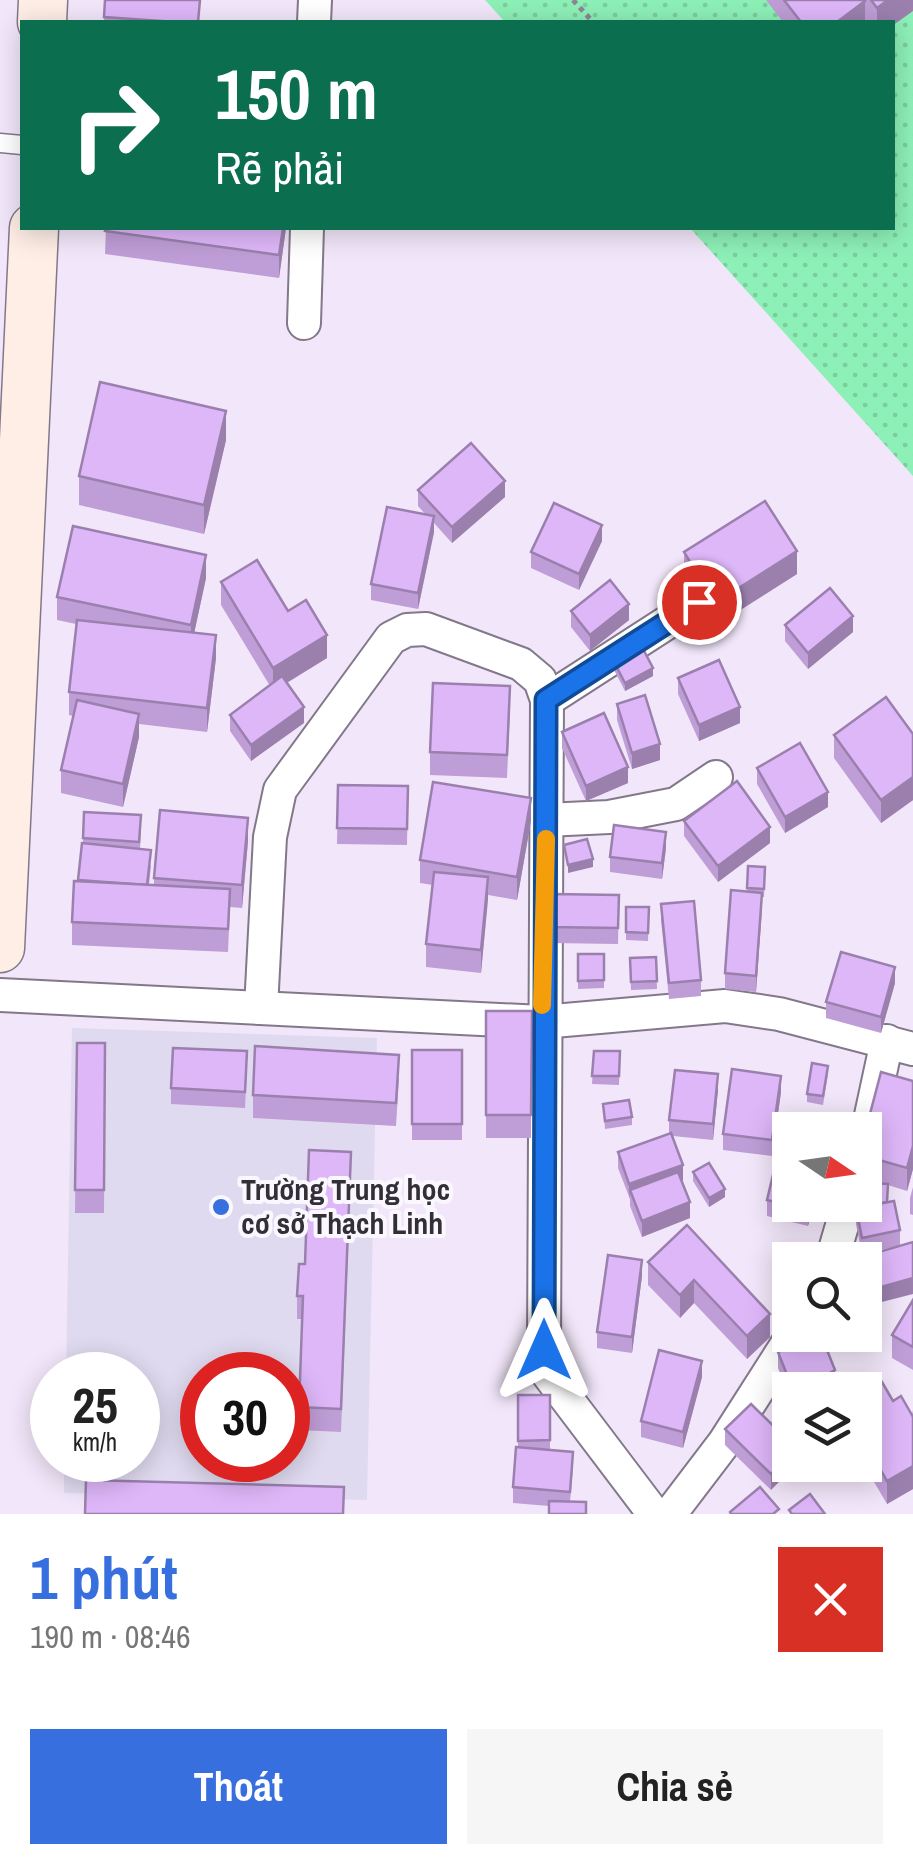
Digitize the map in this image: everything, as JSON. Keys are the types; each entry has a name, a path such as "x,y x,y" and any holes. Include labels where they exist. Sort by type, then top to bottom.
{"main road":[{"path":"0,948 9,521 34,230"}],"street":[{"path":"304,324 307,230"},
{"path":"546,700 699,602"},
{"path":"260,1008 270,837 280,790 391,638 407,630 426,629 520,664 540,680 546,700 542,1022 544,1350 548,1374 654,1514"},
{"path":"546,820 609,817 676,804 716,777"},
{"path":"0,994 542,1022 725,1006 900,1045 876,1112"},
{"path":"670,1514 724,1443 782,1352"}],"path":[{"path":"573,0 591,20"}],"shaded area":[{"name":"Trường Trung học cơ sở Thạch Linh","path":"72,1028 377,1038 367,1500 64,1493 64,1482 160,1482 160,1352 66,1352"}],"green space":[{"path":"485,0 913,0 913,476 692,230 895,230 895,20 503,20"}],"building":[{"path":"105,0 200,0 198,20 104,17"},
{"path":"784,0 865,1 840,20 799,20"},
{"path":"871,0 888,0 877,8"},
{"path":"105,230 283,230 279,255"},
{"path":"100,382 226,411 204,505 79,476"},
{"path":"471,443 505,481 452,527 418,490"},
{"path":"765,501 797,551 715,603 684,552"},
{"path":"554,503 602,525 579,574 531,552"},
{"path":"387,507 434,516 418,593 371,584"},
{"path":"73,526 206,555 191,625 57,597"},
{"path":"257,560 288,611 306,600 327,635 273,668 221,582"},
{"path":"610,580 629,604 590,635 571,611"},
{"path":"830,588 853,616 808,653 785,625"},
{"path":"77,620 216,635 207,708 69,692"},
{"path":"641,645 653,668 625,683 613,660"},
{"path":"719,660 740,707 699,725 678,678"},
{"path":"282,676 304,707 251,745 230,715"},
{"path":"433,683 510,686 507,755 430,752"},
{"path":"645,695 660,744 632,753 617,704"},
{"path":"886,697 913,734 913,777 881,800 834,735"},
{"path":"77,700 139,714 123,784 61,770"},
{"path":"604,713 628,767 586,786 562,732"},
{"path":"800,743 828,792 785,817 757,768"},
{"path":"737,781 770,827 718,866 684,821"},
{"path":"433,782 531,798 517,877 420,860"},
{"path":"338,785 408,786 407,829 337,828"},
{"path":"160,810 248,818 242,885 154,878"},
{"path":"84,812 141,815 139,842 83,838"},
{"path":"614,825 666,832 662,863 610,857"},
{"path":"587,839 593,859 568,865 564,845"},
{"path":"82,843 151,850 147,885 78,880"},
{"path":"748,866 765,867 764,889 747,888"},
{"path":"434,872 488,877 481,950 426,944"},
{"path":"74,881 230,889 228,929 72,922"},
{"path":"731,890 762,893 756,976 725,973"},
{"path":"550,894 619,895 618,928 550,927"},
{"path":"694,901 701,980 669,983 661,904"},
{"path":"626,907 649,907 648,933 626,932"},
{"path":"841,952 895,967 881,1017 826,1002"},
{"path":"578,954 604,954 604,980 578,981"},
{"path":"656,957 657,981 631,982 630,958"},
{"path":"486,1011 532,1011 531,1115 486,1115"},
{"path":"77,1043 105,1043 104,1190 75,1190"},
{"path":"255,1046 399,1055 396,1103 253,1095"},
{"path":"173,1048 247,1051 245,1092 171,1088"},
{"path":"412,1050 462,1050 462,1124 412,1124"},
{"path":"594,1051 620,1051 619,1076 592,1076"},
{"path":"812,1063 828,1066 823,1096 807,1094"},
{"path":"732,1069 781,1076 776,1112 772,1112 772,1140 723,1134"},
{"path":"675,1070 718,1074 713,1124 669,1120"},
{"path":"881,1072 913,1081 913,1146 907,1168 882,1161 882,1112 871,1112"},
{"path":"629,1100 632,1117 605,1121 603,1104"},
{"path":"671,1133 683,1165 629,1184 618,1152"},
{"path":"309,1150 351,1152 341,1409 310,1408 310,1352 301,1352 303,1296 297,1296 299,1264 305,1264"},
{"path":"709,1163 725,1189 709,1198 693,1172"},
{"path":"678,1172 690,1202 642,1221 630,1190"},
{"path":"882,1184 888,1184 887,1202 882,1203"},
{"path":"894,1201 900,1230 862,1238 859,1222 882,1222 882,1203"},
{"path":"687,1225 770,1314 747,1336 694,1280 680,1295 648,1262"},
{"path":"913,1242 913,1278 882,1287 882,1251"},
{"path":"608,1255 642,1260 632,1337 597,1332"},
{"path":"913,1300 913,1347 892,1335"},
{"path":"659,1350 702,1361 683,1432 641,1421"},
{"path":"778,1352 828,1352 835,1370 832,1372 786,1372"},
{"path":"882,1382 893,1401 901,1396 913,1417 913,1466 887,1481 882,1472"},
{"path":"518,1395 550,1395 550,1440 518,1441"},
{"path":"751,1404 772,1424 772,1473 771,1474 725,1429"},
{"path":"516,1447 573,1452 570,1492 513,1487"},
{"path":"86,1482 344,1487 343,1514 85,1514"},
{"path":"760,1487 779,1509 773,1514 731,1514 730,1512"},
{"path":"810,1494 825,1514 792,1514 789,1510"},
{"path":"549,1501 586,1502 586,1514 549,1514"}],"slow traffic":[{"path":"542,1005 546,839"}],"place":[{"name":"Trường Trung học cơ sở Thạch Linh","path":"221,1207"}],"route":[{"path":"544,1350 542,1022 546,700 699,602"}]}
